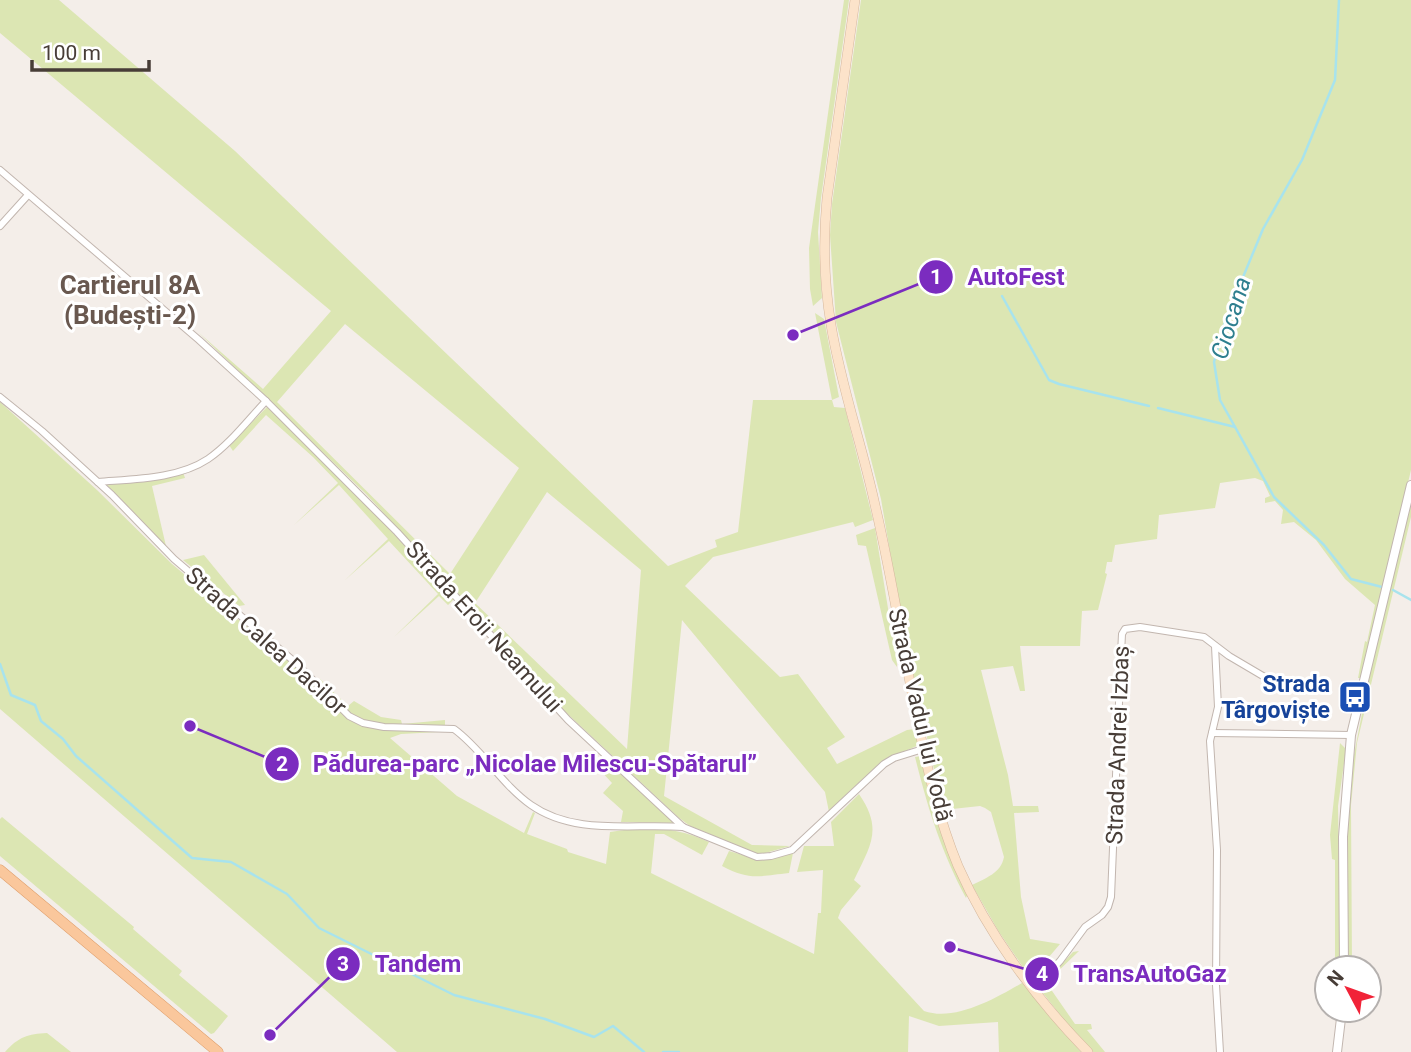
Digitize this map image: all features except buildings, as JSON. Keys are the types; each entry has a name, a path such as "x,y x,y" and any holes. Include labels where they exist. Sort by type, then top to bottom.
{"main road":[{"name":"Strada Vadul lui Vodă","path":"855,0 827,198 825,262 833,335 875,504 923,749 939,813 966,882 999,938 1034,989 1088,1052"},
{"path":"0,870 218,1052"}],"street":[{"name":"Strada Eroii Neamului","path":"0,170 199,340 266,401 397,532 551,702 683,827 757,857 792,850 884,764 923,749"},
{"path":"0,226 28,195"},
{"name":"Strada Calea Dacilor","path":"0,397 98,482 174,559 296,663 349,716 363,723 384,727 454,729 531,805 581,824 683,827"},
{"path":"98,482 168,474 198,464 224,446 266,401"},
{"path":"1344,954 1343,837 1350,734 1411,485"},
{"name":"Strada Andrei Izbaș","path":"1034,989 1060,961 1084,927 1102,915 1111,897 1122,634 1125,629 1131,627 1204,637 1268,679"},
{"path":"1215,646 1218,707 1210,741 1217,850 1216,985 1220,1052"},
{"path":"1212,733 1350,734"},
{"path":"1337,1052 1340,1024"}],"green space":[{"path":"0,0 59,0 235,151 668,566 717,547 715,540 738,532 753,400 832,400 834,407 845,408 873,520 855,527 853,522 713,557 685,586 780,677 798,674 845,737 827,748 837,764 907,730 915,729 919,745 892,758 870,773 829,812 825,792 682,620 664,796 752,845 790,846 762,854 755,853 690,826 678,817 544,692 524,665 366,494 198,332 263,389 331,311 0,33","holes":["345,324 519,468 450,574 277,402","547,492 641,570 627,749 475,603"]},
{"path":"844,0 849,0 818,232 822,298 813,306 809,248"},
{"path":"861,0 1411,0 1411,470 1362,678 1358,678 1375,605 1345,579 1316,540 1294,522 1281,524 1283,510 1275,501 1265,503 1265,498 1270,496 1263,481 1255,478 1220,483 1215,508 1159,515 1157,539 1115,545 1112,562 1107,562 1107,574 1098,610 1082,611 1080,646 1020,646 1025,691 1020,691 1013,666 981,670 1008,775 1013,806 1038,806 1039,812 1014,813 1021,897 1030,939 1060,944 1043,964 1048,969 1034,983 999,932 972,885 996,871 1004,857 991,812 980,806 943,810 904,634 881,499 836,322 830,235 832,204"},
{"path":"815,313 824,319 839,397 832,400"},
{"path":"0,402 97,490 172,564 312,681 340,712 354,722 371,728 439,732 401,734 390,738 457,796 524,833 533,812 535,813 527,834 567,849 568,852 606,864 610,832 636,829 672,830 709,842 702,855 664,834 655,834 651,873 814,954 818,913 821,913 823,870 797,872 804,846 834,846 831,822 859,794 871,817 872,837 854,880 861,886 841,910 838,918 924,1011 936,1014 962,1011 1022,983 1081,1052 999,1052 998,1022 939,1026 909,1016 908,1052 397,1052 0,709"},
{"path":"267,407 330,465 454,599 448,605 439,596 394,637 438,594 389,541 344,581 388,539 339,485 294,525 338,483 266,415 233,451 229,445"},
{"path":"183,472 185,478 152,486 166,546 106,484"},
{"path":"1411,499 1411,517 1357,743 1351,805 1352,954 1348,954 1346,856 1350,775 1369,678"},
{"path":"875,528 897,667 892,660 866,546 858,545 856,535"},
{"path":"204,555 245,605 239,606 183,560"},
{"path":"320,679 348,706 354,701 381,717 401,720 402,724 445,720 445,725 396,726 359,719 341,706 319,682"},
{"path":"1340,743 1346,749 1338,806 1341,954 1335,954 1335,860 1332,859 1330,835"},
{"path":"921,756 936,819 968,893 966,898 949,863 930,812 915,757"},
{"path":"608,761 675,823 621,822 623,811 603,793 612,783 599,769"},
{"path":"2,817 134,927 133,929 182,971 179,975 228,1016 214,1033 211,1034 0,856"},
{"path":"729,851 760,860 793,853 789,873 755,876 740,874 722,866"},
{"path":"1079,951 1051,978 1050,988 1075,1024 1091,1024 1092,1029 1087,1030 1105,1052 1093,1052 1039,988 1073,952"},
{"path":"47,1033 71,1052 5,1052 24,1037"}],"waterway":[{"name":"Ciocana","path":"1339,0 1335,80 1302,160 1263,229 1226,318 1214,362 1220,400 1274,497 1324,545 1351,579 1382,587"},
{"path":"1002,296 1049,380 1149,406"},
{"path":"1158,408 1235,427"},
{"name":"Ciocana","path":"1393,590 1411,600"},
{"path":"0,664 11,695 35,705 41,721 63,739 76,756 192,858 231,862 287,894 319,928 454,995 545,1019 594,1037 613,1026 644,1052"},
{"path":"663,1052 679,1052"}],"place":[{"name":"AutoFest","path":"793,335"},
{"name":"Strada Târgoviște","path":"1355,697"},
{"name":"Pădurea-parc „Nicolae Milescu-Spătarul”","path":"190,726"},
{"name":"TransAutoGaz","path":"950,947"},
{"name":"Tandem","path":"270,1035"}],"district":[{"name":"Cartierul 8A (Budești-2)","path":"130,300"}]}
